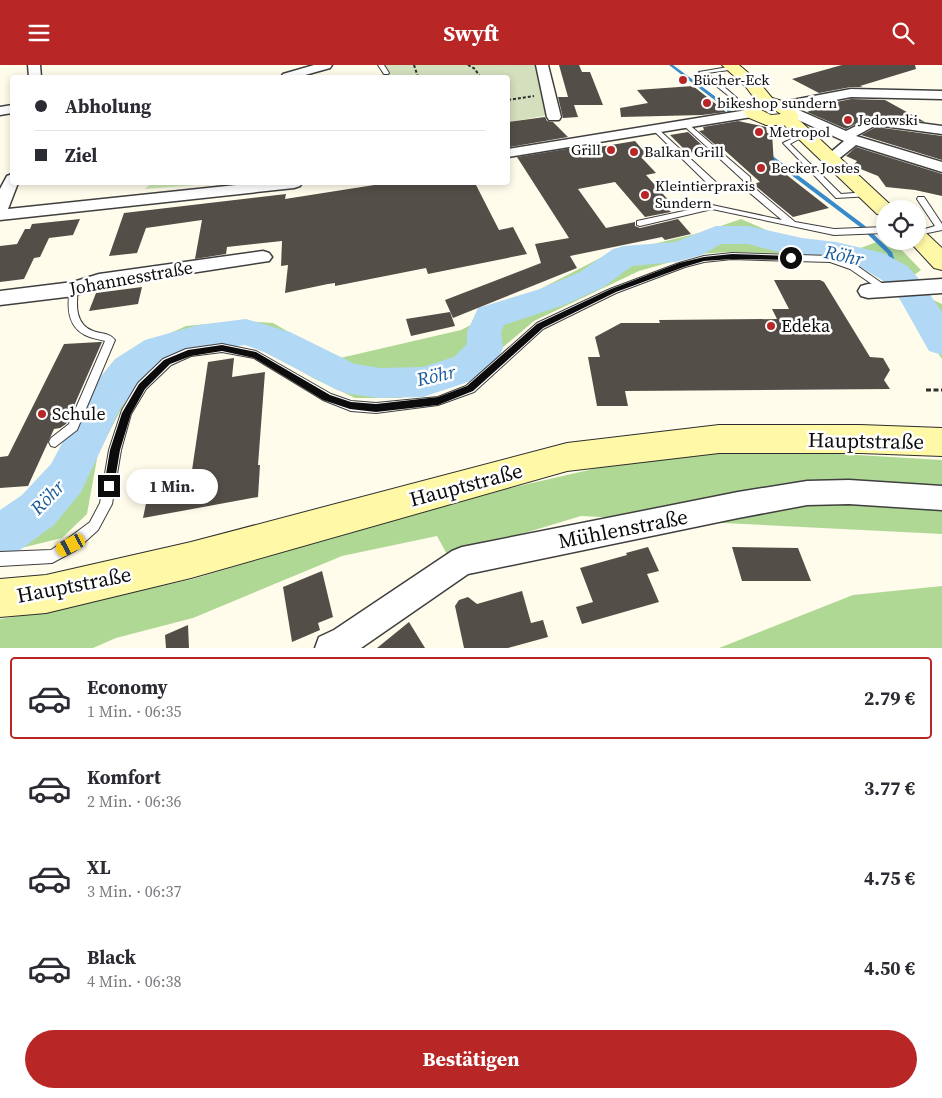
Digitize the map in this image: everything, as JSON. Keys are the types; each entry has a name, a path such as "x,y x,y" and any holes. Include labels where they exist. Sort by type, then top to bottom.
{"main road":[{"path":"732,67 781,109 830,159 876,201"},
{"path":"753,105 781,109 771,120 748,113 753,105"},
{"path":"926,246 942,262"},
{"name":"Hauptstraße","path":"0,598 46,594 192,560 568,457 719,439 860,439 942,442"}],"street":[{"path":"290,65 300,73"},
{"path":"294,75 326,65"},
{"path":"542,65 554,117"},
{"path":"781,109 851,93 942,95"},
{"path":"781,109 852,137 942,167"},
{"path":"510,153 748,113"},
{"path":"830,159 840,152 866,124 874,121 942,130"},
{"path":"0,209 10,184"},
{"path":"0,215 276,185"},
{"name":"Johannesstraße","path":"0,298 74,289 99,281 263,257"},
{"path":"868,291 890,291 936,286"},
{"name":"Mühlenstraße","path":"330,648 345,641 462,561 807,493 849,492 942,498"}],"lane":[{"path":"381,65 386,73"},
{"path":"732,67 702,72 735,99"},
{"path":"717,84 747,79"},
{"path":"684,123 747,179 747,186 792,224"},
{"path":"655,129 716,187"},
{"path":"805,134 786,143 839,196 868,194"},
{"path":"921,199 941,227 926,231"},
{"path":"640,223 712,207 792,224 843,232 876,230"},
{"path":"0,559 52,556 71,545 94,526 106,504 115,450 126,413 142,386 167,362 190,353 222,348 256,355 326,397 350,406 376,408 438,401 470,389 540,326 613,291 682,265 704,259 732,256 830,259 853,267 890,291"},
{"path":"56,442 73,427 110,340 104,336 88,332 76,321 72,312 74,289"}],"path":[{"path":"468,65 475,69 479,75"},
{"path":"510,100 549,93"},
{"path":"926,390 942,390"}],"green space":[{"path":"379,65 536,65 550,115 510,122 510,75 382,75"},
{"path":"149,185 196,185 145,189"},
{"path":"741,219 798,244 855,250 876,242 876,250 902,250 921,270 913,276 882,278 853,262 827,254 728,252 699,254 639,271 534,321 463,381 400,398 355,398 313,378 258,346 221,341 179,349 140,374 98,453 87,514 62,538 13,550 0,545 47,508 74,478 112,374 146,344 186,326 240,321 273,323 336,359 461,330 604,256 703,232"},
{"path":"929,298 942,304 942,359 901,301"},
{"path":"789,451 942,460 942,534 581,516 448,556 437,536 342,556 193,618 116,638 93,648 0,648 0,619 45,612 193,579 449,502 615,464 711,453"},
{"path":"942,586 942,648 719,648 853,595"}],"building":[{"path":"559,65 579,65 582,72 590,72 603,105 574,105 578,117 563,118 558,97 568,97"},
{"path":"842,65 915,65 916,69 860,86 863,87 851,87 819,93 792,79"},
{"path":"693,86 726,112 702,115 621,117 620,108 648,103 637,90"},
{"path":"851,99 885,100 925,122 874,115 846,129 807,112 819,107 817,106"},
{"path":"545,117 547,121 553,122 568,137 510,147 510,122"},
{"name":"Becker Jostes","path":"738,121 766,127 767,133 772,133 774,165 829,208 793,217 753,184 760,182 721,147 719,148 699,131 704,130 703,127"},
{"path":"876,127 942,136 942,160 861,135"},
{"path":"688,132 707,150 688,153 670,135"},
{"path":"635,141 648,156 641,157 656,173 646,175 671,203 664,204 671,212 645,217 615,182 578,189 606,228 635,222 635,226 640,228 678,219 691,234 665,240 662,237 570,256 577,268 453,318 445,300 541,263 535,244 569,238 517,157 578,147 581,150"},
{"path":"856,147 942,174 942,196 915,190 886,187 878,176 853,166 857,161 846,156"},
{"path":"374,185 476,185 499,230 513,227 527,254 428,274 426,268 335,286 335,283 285,293 288,265 281,266 282,241 227,247 226,254 195,259 202,220 146,228 137,253 109,256 124,213 286,194 285,199"},
{"path":"80,219 73,235 49,238 40,257 34,258 24,279 0,282 0,246 17,244 25,229 30,229 32,224"},
{"path":"774,280 820,280 824,282 870,357 883,358 890,370 884,380 890,389 625,391 628,406 597,406 588,357 600,357 595,337 621,323 660,323 659,320 777,319 772,309 789,309"},
{"path":"142,287 138,304 89,311 96,293"},
{"path":"450,312 455,326 411,336 406,319"},
{"path":"102,342 66,424 54,429 28,486 0,488 0,457 8,456 64,344"},
{"path":"234,358 232,377 265,372 258,465 260,465 258,497 143,518 150,484 191,477 208,362"},
{"path":"648,547 659,571 647,574 659,602 582,624 576,607 593,602 580,568"},
{"path":"732,547 798,548 811,581 742,581"},
{"path":"322,571 333,617 318,623 320,630 292,642 283,587"},
{"path":"522,591 531,623 543,620 548,637 508,648 464,648 455,606 459,600 468,597 477,604"},
{"path":"409,622 425,648 377,648"},
{"path":"188,625 189,648 166,648 165,635"}],"waterway":[{"path":"671,65 727,107 734,119"},
{"path":"768,155 862,226 890,253 896,274"},
{"name":"Röhr","path":"0,537 38,510 66,478 107,397 128,370 158,350 198,338 246,332 277,342 350,379 380,383 423,382 467,368 485,348 484,332 490,317 552,297 591,280 624,256 675,252 691,248 716,235 748,235 802,248 836,252 872,260 896,274 909,288 942,341"}],"place":[{"name":"Bücher-Eck","path":"683,80"},
{"name":"bikeshop sundern","path":"707,103"},
{"name":"Jedowski","path":"848,120"},
{"name":"Metropol","path":"759,132"},
{"name":"Grill","path":"611,150"},
{"name":"Balkan Grill","path":"634,152"},
{"name":"Becker Jostes","path":"761,168"},
{"name":"Kleintierpraxis Sundern","path":"645,195"},
{"name":"Edeka","path":"771,326"},
{"name":"Schule","path":"42,414"}],"route":[{"path":"109,486 115,450 126,413 142,386 167,362 190,353 222,348 256,355 326,397 350,406 376,408 438,401 470,389 540,326 613,291 682,265 704,259 732,256 791,258"}]}
